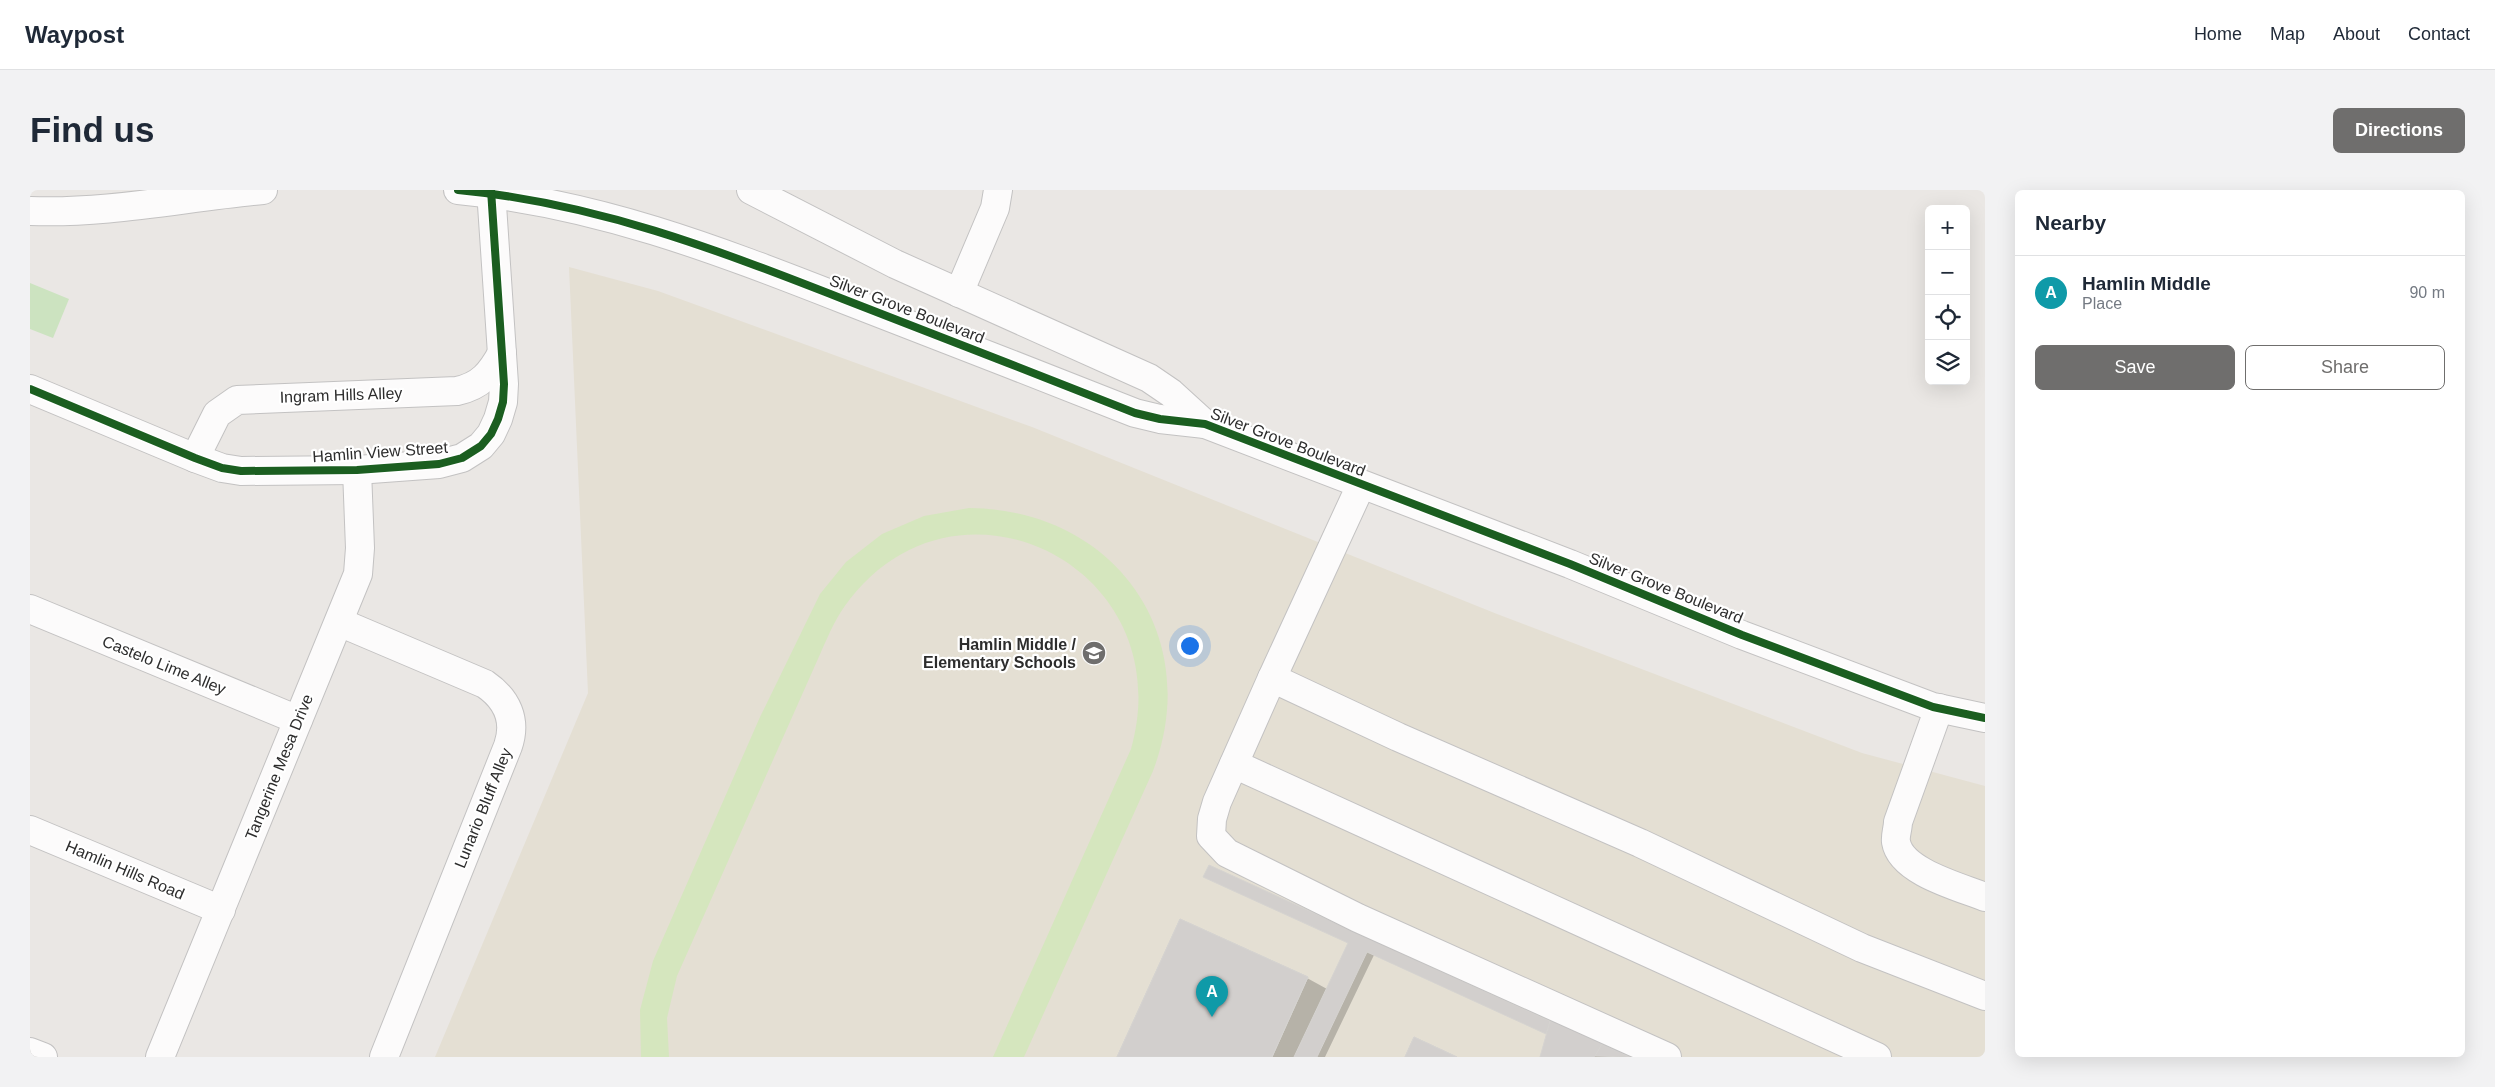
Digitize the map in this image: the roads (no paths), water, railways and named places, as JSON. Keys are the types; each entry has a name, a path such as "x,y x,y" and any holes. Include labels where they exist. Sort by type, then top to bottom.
{"street":[{"path":"30,211 94,210 146,206 263,190"},
{"name":"Silver Grove Boulevard","path":"458,190 491,192 558,205 645,226 802,283 1135,413 1160,419 1205,424 1570,564 1742,635 1938,708 1985,718"},
{"name":"Silver Grove Boulevard","path":"751,190 895,264 1148,378 1171,393 1205,424"},
{"path":"959,293 991,218 998,190"},
{"name":"Hamlin View Street","path":"30,389 222,468 241,471 357,470 439,464 462,458 480,446 491,434 502,402 502,353 491,192"},
{"name":"Ingram Hills Alley","path":"195,458 217,414 237,400 457,391 470,388 482,381 492,371 502,353"},
{"name":"Tangerine Mesa Drive","path":"160,1057 339,622 360,563 357,470"},
{"path":"1361,485 1234,764 1212,819 1211,836 1227,853 1358,918 1666,1057"},
{"name":"Castelo Lime Alley","path":"30,609 298,720"},
{"name":"Lunario Bluff Alley","path":"339,622 485,684 503,701 512,724 508,746 384,1057"},
{"path":"1272,678 1640,844 1862,948 1985,996"},
{"path":"1938,708 1898,822 1896,842 1903,857 1920,872 1985,897"},
{"path":"1234,764 1877,1057"},
{"name":"Hamlin Hills Road","path":"30,830 221,910"},
{"path":"30,1052 43,1057"}],"place":[{"name":"Hamlin Middle / Elementary Schools","path":"1094,653"},
{"name":"Hamlin Middle","path":"1212,1017"}]}
